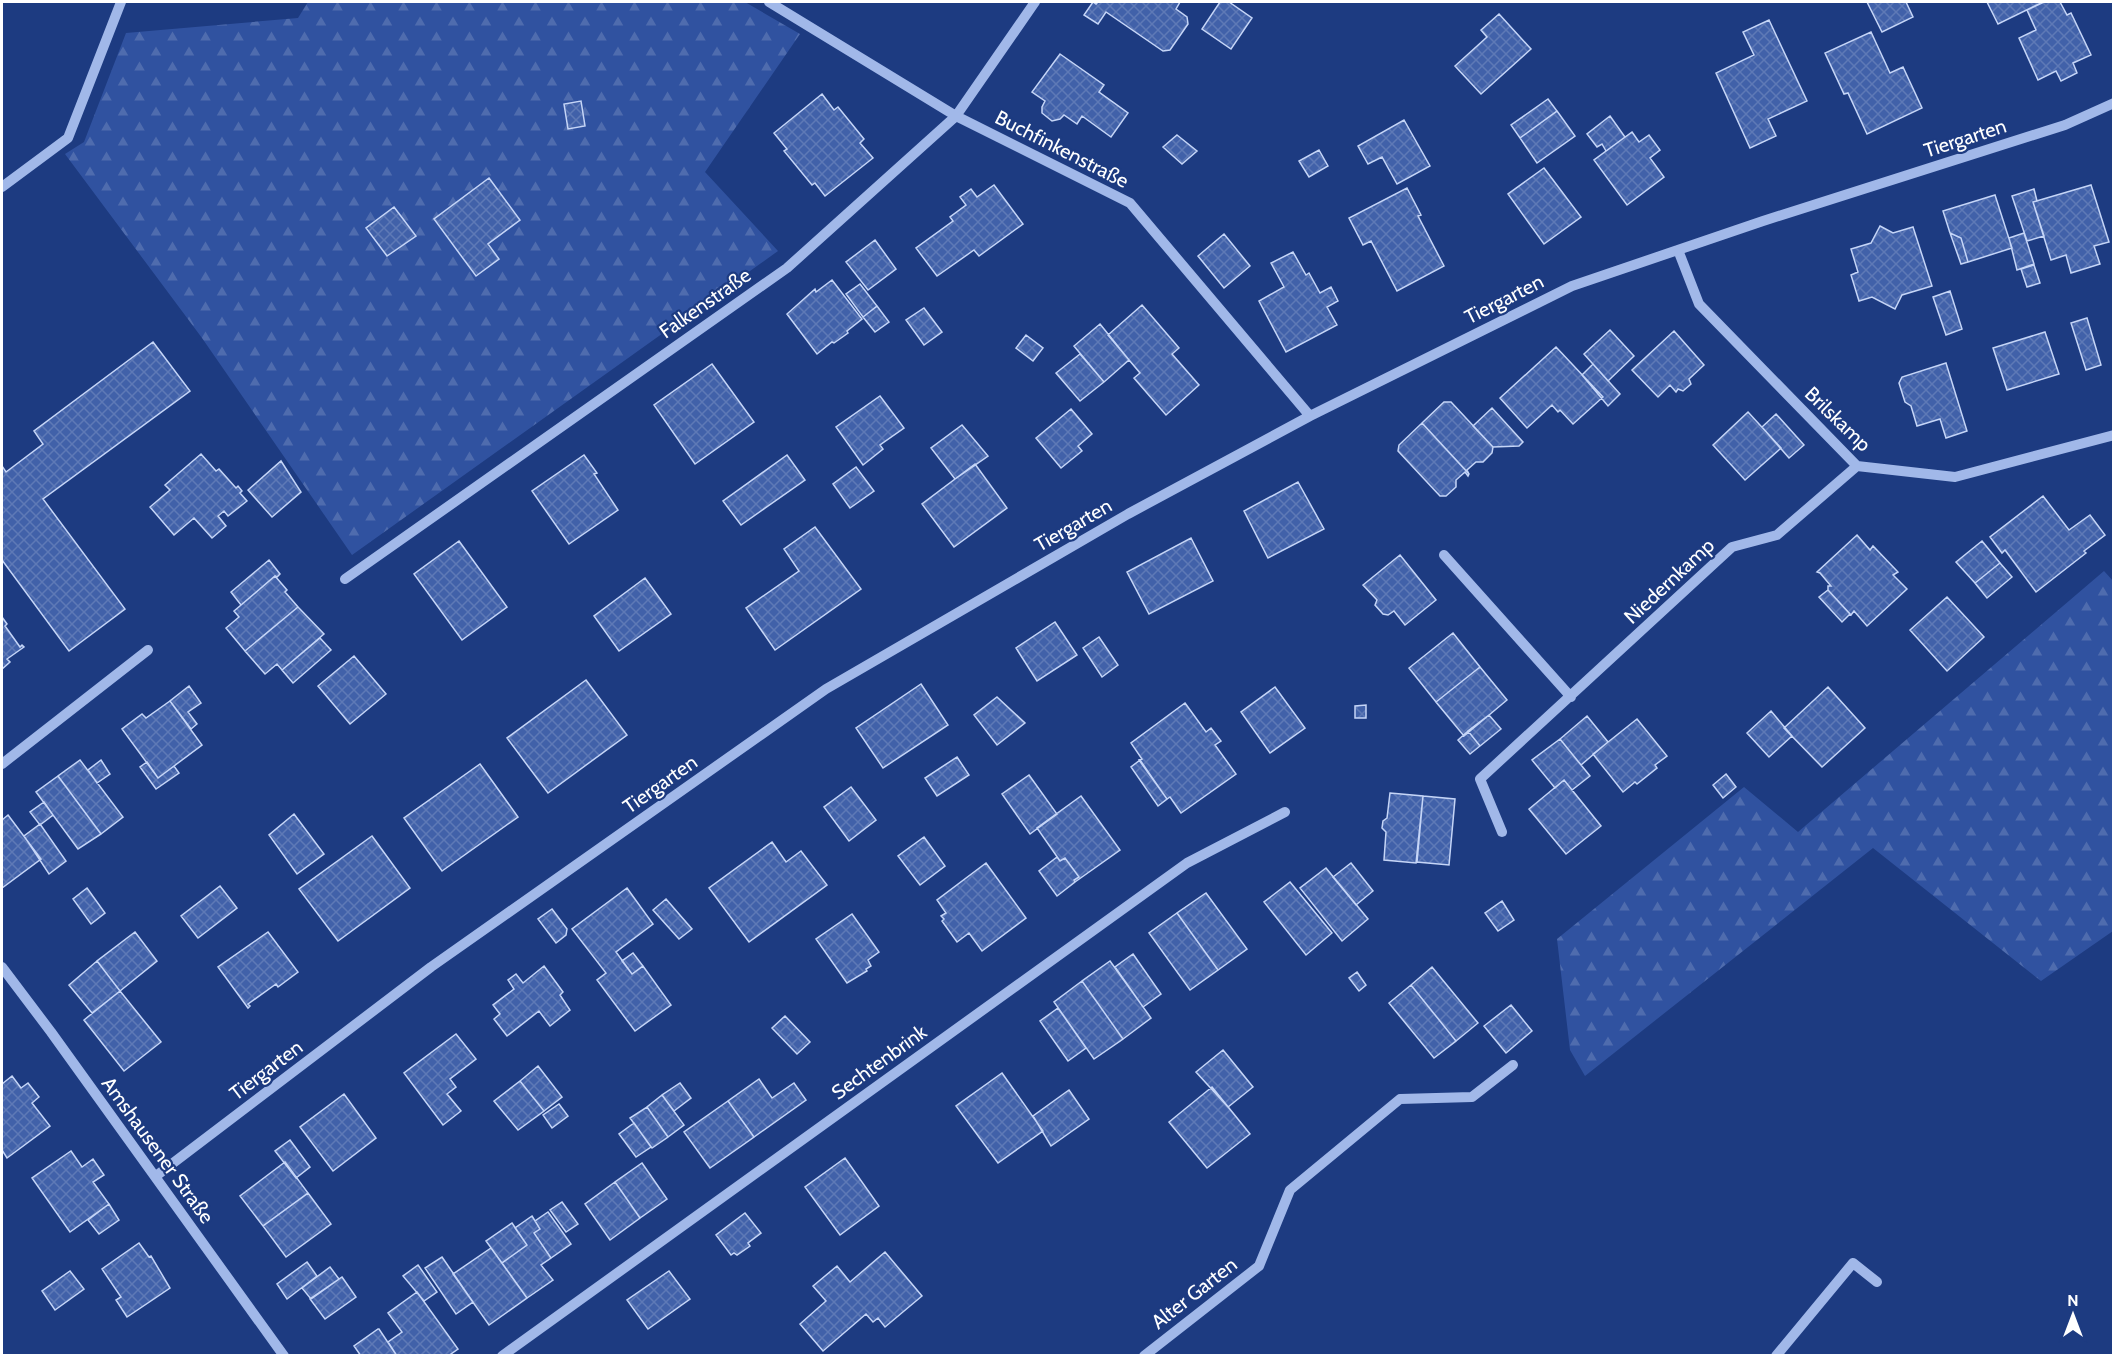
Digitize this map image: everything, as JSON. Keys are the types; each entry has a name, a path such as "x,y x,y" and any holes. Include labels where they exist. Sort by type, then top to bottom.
{"street":[{"path":"2,187 68,138 121,2"},
{"name":"Buchfinkenstraße","path":"769,2 956,116 1130,203 1310,416"},
{"name":"Falkenstraße","path":"345,579 787,268 956,116 1035,2"},
{"name":"Tiergarten","path":"156,1176 431,967 826,689 1128,514 1310,416 1572,286 1763,221 2065,125 2114,103"},
{"name":"Brilskamp","path":"1678,250 1699,304 1857,466 1955,477 2114,435"},
{"name":"Niedernkamp","path":"1502,832 1479,779 1732,547 1777,535 1857,466"},
{"path":"1444,555 1571,697"},
{"path":"2,764 148,650"},
{"name":"Sechtenbrink","path":"502,1356 1186,863 1285,812"},
{"name":"Amshausener Straße","path":"2,967 156,1176 284,1356"},
{"name":"Alter Garten","path":"1144,1356 1259,1266 1290,1190 1400,1099 1472,1096 1513,1065"},
{"path":"1776,1356 1853,1263 1876,1282"}],"green space":[{"path":"308,2 745,2 800,34 705,172 778,251 352,555 202,338 65,154 84,142 126,33 298,18"},
{"path":"2104,571 2114,582 2113,931 2041,981 1873,848 1585,1076 1570,1050 1557,939 1744,787 1798,832"}],"building":[{"path":"1093,2 1096,4 1098,2 1180,2 1176,9 1187,17 1188,24 1170,50 1163,51 1106,12 1098,24 1084,15"},
{"path":"1220,2 1229,2 1252,18 1231,49 1202,29"},
{"path":"1867,2 1906,2 1913,17 1882,32"},
{"path":"1987,2 2040,2 2041,3 1998,24"},
{"path":"2044,2 2060,2 2067,15 2071,13 2091,55 2073,63 2077,73 2061,81 2056,71 2038,80 2019,38 2036,30 2027,10"},
{"path":"1499,14 1531,49 1481,94 1455,66 1487,37 1481,30"},
{"path":"1769,20 1807,101 1768,119 1776,136 1750,148 1716,73 1754,55 1743,32"},
{"path":"1871,32 1890,73 1903,67 1922,108 1867,134 1848,93 1844,94 1825,53"},
{"path":"1060,54 1104,85 1099,92 1128,113 1111,137 1082,116 1077,124 1064,115 1052,121 1042,113 1045,101 1032,92"},
{"path":"822,94 834,110 838,107 864,139 860,143 873,158 825,196 815,183 812,185 784,151 787,149 774,133"},
{"path":"1548,99 1557,111 1520,138 1511,125"},
{"path":"581,101 585,126 568,129 564,104"},
{"path":"1557,111 1575,136 1537,163 1520,138"},
{"path":"1610,116 1625,137 1606,151 1602,144 1597,147 1587,134"},
{"path":"1404,120 1430,166 1397,184 1382,157 1368,164 1358,146"},
{"path":"1632,132 1639,142 1649,135 1660,150 1650,158 1664,177 1627,205 1594,160"},
{"path":"1177,135 1197,151 1182,164 1163,147"},
{"path":"1319,150 1328,166 1309,177 1299,161"},
{"path":"1544,168 1581,217 1544,244 1508,194"},
{"path":"489,178 520,220 488,244 499,259 476,276 434,219"},
{"path":"994,185 1023,224 979,256 974,250 937,276 916,248 953,221 950,217 966,205 960,197 971,189 977,197"},
{"path":"2091,185 2109,242 2094,246 2100,264 2071,273 2066,255 2051,260 2033,202"},
{"path":"1407,188 1421,215 1418,216 1444,266 1397,291 1371,241 1363,245 1349,218"},
{"path":"2034,189 2037,201 2033,202 2044,236 2027,241 2012,196"},
{"path":"1995,195 2012,248 1968,262 1961,238 1950,233 1943,211"},
{"path":"394,207 416,236 387,256 366,228"},
{"path":"1880,226 1893,233 1913,227 1932,286 1902,295 1895,309 1872,297 1859,301 1851,275 1858,272 1851,249 1871,243"},
{"path":"1950,233 1961,238 1968,262 1961,264"},
{"path":"2024,233 2034,264 2017,270 2009,238"},
{"path":"1224,234 1250,266 1224,288 1198,256"},
{"path":"875,240 896,269 868,290 846,262"},
{"path":"1293,252 1306,275 1309,273 1320,293 1331,287 1338,301 1327,307 1337,325 1286,352 1259,301 1284,287 1271,263"},
{"path":"2034,265 2040,283 2027,287 2021,269"},
{"path":"832,280 862,319 847,331 848,333 817,354 787,314 815,289 816,292"},
{"path":"860,284 877,306 863,317 846,294"},
{"path":"1950,291 1962,329 1946,335 1933,297"},
{"path":"1142,305 1179,348 1172,354 1199,385 1166,415 1134,378 1140,373 1108,335"},
{"path":"877,306 889,322 875,332 863,317"},
{"path":"924,308 942,332 924,345 906,320"},
{"path":"2087,318 2101,365 2086,370 2071,323"},
{"path":"1100,324 1129,360 1104,382 1074,346"},
{"path":"1610,330 1634,356 1608,381 1584,354"},
{"path":"1674,331 1704,365 1689,379 1691,384 1683,391 1678,389 1676,392 1670,385 1658,397 1632,370"},
{"path":"2045,332 2059,374 2007,390 1993,348"},
{"path":"1026,335 1043,348 1033,361 1016,348"},
{"path":"153,342 190,391 43,499 125,609 69,651 2,560 2,466 6,472 43,444 34,431"},
{"path":"1556,347 1603,397 1573,424 1552,405 1527,428 1500,398"},
{"path":"1080,354 1104,382 1080,401 1056,373"},
{"path":"1946,363 1967,431 1946,438 1940,419 1917,426 1911,406 1905,402 1899,383 1902,377"},
{"path":"712,364 754,422 695,464 654,405"},
{"path":"1593,364 1620,394 1608,406 1582,375"},
{"path":"880,396 904,428 880,445 883,449 863,465 836,427"},
{"path":"1444,402 1451,402 1493,447 1492,453 1483,462 1476,462 1467,470 1469,474 1422,423"},
{"path":"1492,408 1523,442 1519,446 1493,447 1473,426"},
{"path":"1071,409 1092,434 1078,446 1082,451 1061,468 1036,438"},
{"path":"1748,412 1781,448 1745,480 1713,445"},
{"path":"1776,414 1804,445 1789,458 1762,427"},
{"path":"1422,423 1469,474 1468,476 1465,472 1456,480 1456,487 1446,496 1440,496 1398,451 1399,445"},
{"path":"962,425 988,456 955,479 931,448"},
{"path":"201,454 216,471 219,469 236,488 238,486 242,491 240,493 247,501 228,516 224,511 218,516 226,526 212,538 194,518 174,535 150,507 170,490 165,485"},
{"path":"584,455 618,510 569,544 532,491"},
{"path":"787,455 805,480 741,525 723,501"},
{"path":"281,461 301,492 272,517 248,490"},
{"path":"975,464 1007,508 954,547 922,504"},
{"path":"856,467 874,491 850,508 833,484"},
{"path":"1298,482 1324,529 1268,558 1244,511"},
{"path":"2043,496 2069,530 2090,515 2105,535 2036,592 2005,550 2002,553 1990,537"},
{"path":"815,527 861,589 775,650 746,608 799,571 784,549"},
{"path":"1857,535 1870,550 1873,546 1898,572 1893,575 1907,589 1867,626 1854,611 1851,615 1828,590 1828,586 1831,586 1817,572"},
{"path":"1191,538 1213,581 1149,614 1127,572"},
{"path":"459,541 507,607 462,640 414,574"},
{"path":"1982,541 2000,563 1975,583 1956,562"},
{"path":"1400,555 1436,600 1405,625 1394,611 1388,615 1383,614 1375,605 1377,600 1363,585"},
{"path":"269,560 280,574 241,605 231,592"},
{"path":"2000,563 2012,577 1987,598 1975,583"},
{"path":"275,576 298,607 245,651 226,628 239,617 234,611"},
{"path":"645,578 671,614 619,651 594,616"},
{"path":"1828,590 1850,614 1842,622 1819,597"},
{"path":"1947,597 1984,637 1947,671 1910,630"},
{"path":"298,607 324,634 282,670 277,664 265,674 245,651"},
{"path":"2,617 7,624 5,626 20,647 22,645 24,647 7,659 10,662 2,669"},
{"path":"1055,622 1077,655 1037,681 1016,648"},
{"path":"1453,633 1480,667 1436,702 1409,668"},
{"path":"1099,637 1118,665 1102,677 1083,648"},
{"path":"320,638 331,650 293,683 282,670"},
{"path":"354,656 386,694 350,724 318,686"},
{"path":"1480,667 1507,700 1464,736 1436,702"},
{"path":"586,680 627,735 548,793 507,738"},
{"path":"921,684 948,725 883,768 856,728"},
{"path":"189,686 201,703 188,712 197,724 191,729 170,701"},
{"path":"1275,687 1305,728 1270,753 1241,712"},
{"path":"1828,687 1865,728 1822,767 1784,728"},
{"path":"997,697 1025,723 997,745 974,715"},
{"path":"170,701 202,745 158,778 122,729 142,714 146,718"},
{"path":"1185,703 1206,732 1211,728 1221,741 1215,745 1236,774 1181,813 1170,797 1167,799 1139,760 1142,759 1131,743"},
{"path":"1366,705 1366,718 1355,718 1355,706"},
{"path":"1771,711 1792,736 1769,757 1747,733"},
{"path":"1489,715 1501,729 1480,746 1468,731"},
{"path":"1587,716 1608,742 1581,765 1560,739"},
{"path":"1637,719 1667,756 1655,765 1657,768 1623,792 1593,754"},
{"path":"1468,731 1480,746 1470,754 1458,740"},
{"path":"1560,739 1590,776 1572,790 1564,780 1555,788 1532,760"},
{"path":"957,757 969,775 937,796 925,778"},
{"path":"80,760 123,817 101,834 58,776"},
{"path":"101,760 110,774 97,783 88,770"},
{"path":"1140,760 1167,799 1158,806 1131,767"},
{"path":"147,762 158,778 174,766 179,773 156,789 140,767"},
{"path":"480,764 518,817 442,871 404,818"},
{"path":"1726,774 1736,787 1723,798 1713,785"},
{"path":"1029,775 1057,814 1030,834 1002,794"},
{"path":"58,776 101,834 78,849 36,792"},
{"path":"1564,780 1601,826 1566,854 1529,809"},
{"path":"851,787 876,820 849,841 824,807"},
{"path":"1390,793 1423,796 1416,863 1384,860 1386,832 1382,828 1383,821 1387,818"},
{"path":"1081,796 1120,850 1075,882 1074,880 1079,877 1065,858 1060,861 1037,828"},
{"path":"1423,796 1455,799 1449,865 1417,862"},
{"path":"44,802 53,815 40,825 30,812"},
{"path":"294,814 324,854 297,874 269,835"},
{"path":"8,815 41,859 2,888 2,820"},
{"path":"40,824 66,861 49,874 24,836"},
{"path":"372,836 410,888 338,941 299,889"},
{"path":"924,837 945,866 920,885 898,856"},
{"path":"772,842 786,862 801,851 827,885 749,942 709,888"},
{"path":"1057,857 1060,861 1065,858 1079,877 1057,896 1039,871"},
{"path":"986,863 1026,918 982,951 969,933 957,942 942,921 944,919 941,916 946,913 937,900"},
{"path":"1351,863 1373,891 1356,905 1333,877"},
{"path":"1326,868 1368,919 1342,941 1300,888"},
{"path":"1290,882 1332,933 1306,955 1264,902"},
{"path":"220,886 237,908 198,938 181,916"},
{"path":"87,888 105,913 91,924 73,899"},
{"path":"627,888 653,924 616,952 632,974 643,966 671,1005 635,1031 597,980 606,973 572,929"},
{"path":"1206,893 1247,949 1218,970 1177,913"},
{"path":"666,899 692,929 679,939 653,910"},
{"path":"1502,901 1514,920 1498,931 1485,913"},
{"path":"552,909 567,929 566,935 556,943 538,919"},
{"path":"1177,913 1218,970 1190,990 1149,933"},
{"path":"852,914 879,952 868,960 871,966 866,969 867,971 847,983 816,939"},
{"path":"135,932 157,961 120,991 97,961"},
{"path":"268,932 298,972 278,987 276,984 248,1004 250,1006 248,1008 218,967"},
{"path":"633,953 643,966 632,974 622,961"},
{"path":"1133,954 1161,994 1143,1007 1115,967"},
{"path":"97,961 120,991 92,1013 69,985"},
{"path":"1110,961 1151,1018 1123,1039 1082,981"},
{"path":"544,966 563,992 560,995 570,1010 550,1026 539,1011 507,1036 494,1019 500,1014 493,1005 514,989 508,980 516,974 523,983"},
{"path":"1432,967 1478,1023 1456,1041 1411,985"},
{"path":"1357,972 1366,985 1359,991 1349,978"},
{"path":"1082,981 1123,1039 1094,1059 1054,1002"},
{"path":"1411,985 1456,1041 1434,1058 1389,1003"},
{"path":"120,991 161,1042 124,1071 84,1020"},
{"path":"1511,1005 1532,1031 1506,1053 1484,1026"},
{"path":"1058,1008 1086,1048 1068,1061 1040,1021"},
{"path":"785,1016 810,1042 797,1054 772,1028"},
{"path":"456,1034 476,1059 450,1079 456,1087 447,1094 461,1111 443,1125 404,1073"},
{"path":"1223,1050 1253,1087 1228,1107 1196,1072"},
{"path":"538,1066 562,1097 544,1111 520,1081"},
{"path":"1002,1073 1043,1131 998,1163 956,1106"},
{"path":"12,1076 21,1088 28,1083 39,1097 32,1103 50,1126 7,1158 2,1150 2,1084"},
{"path":"759,1079 772,1098 794,1083 806,1100 754,1137 728,1101"},
{"path":"520,1081 544,1111 518,1130 494,1101"},
{"path":"680,1083 691,1098 674,1111 662,1095"},
{"path":"1212,1087 1250,1134 1207,1168 1169,1122"},
{"path":"1069,1090 1089,1119 1051,1146 1033,1116"},
{"path":"344,1094 376,1138 333,1171 300,1127"},
{"path":"662,1095 684,1125 668,1137 647,1107"},
{"path":"728,1101 754,1137 710,1168 684,1132"},
{"path":"559,1104 568,1116 552,1128 543,1115"},
{"path":"647,1107 668,1137 652,1148 630,1118"},
{"path":"634,1123 651,1147 636,1157 619,1134"},
{"path":"290,1140 310,1167 296,1178 275,1151"},
{"path":"71,1151 82,1167 93,1159 104,1175 93,1182 109,1204 70,1232 32,1178"},
{"path":"845,1158 879,1206 840,1235 805,1187"},
{"path":"285,1162 308,1193 263,1226 240,1196"},
{"path":"642,1163 667,1199 640,1218 615,1182"},
{"path":"615,1182 640,1218 610,1240 585,1204"},
{"path":"308,1193 331,1224 286,1257 263,1226"},
{"path":"562,1202 578,1224 566,1232 550,1210"},
{"path":"109,1204 119,1220 99,1234 88,1220"},
{"path":"548,1212 571,1244 551,1258 534,1233 540,1229 535,1221"},
{"path":"745,1213 761,1233 748,1243 750,1246 737,1255 734,1253 731,1255 716,1235"},
{"path":"532,1216 540,1229 534,1233 551,1258 541,1265 553,1280 527,1298 502,1263 527,1245 515,1228"},
{"path":"512,1223 527,1245 502,1263 486,1241"},
{"path":"139,1243 149,1257 151,1256 170,1288 127,1317 116,1300 121,1297 102,1269"},
{"path":"491,1248 527,1298 489,1325 453,1274"},
{"path":"885,1252 922,1296 885,1327 878,1318 873,1322 866,1314 823,1351 800,1324 826,1301 813,1286 837,1266 850,1282"},
{"path":"442,1257 473,1302 456,1314 425,1268"},
{"path":"307,1262 317,1276 287,1299 277,1284"},
{"path":"418,1265 437,1292 424,1301 403,1276"},
{"path":"330,1267 339,1279 311,1299 302,1288"},
{"path":"70,1271 84,1289 55,1310 42,1291"},
{"path":"669,1271 690,1299 648,1329 627,1300"},
{"path":"342,1277 356,1297 325,1319 310,1299"},
{"path":"417,1292 458,1349 448,1356 397,1356 388,1342 402,1332 388,1313"},
{"path":"378,1329 397,1356 361,1356 354,1346"}]}
